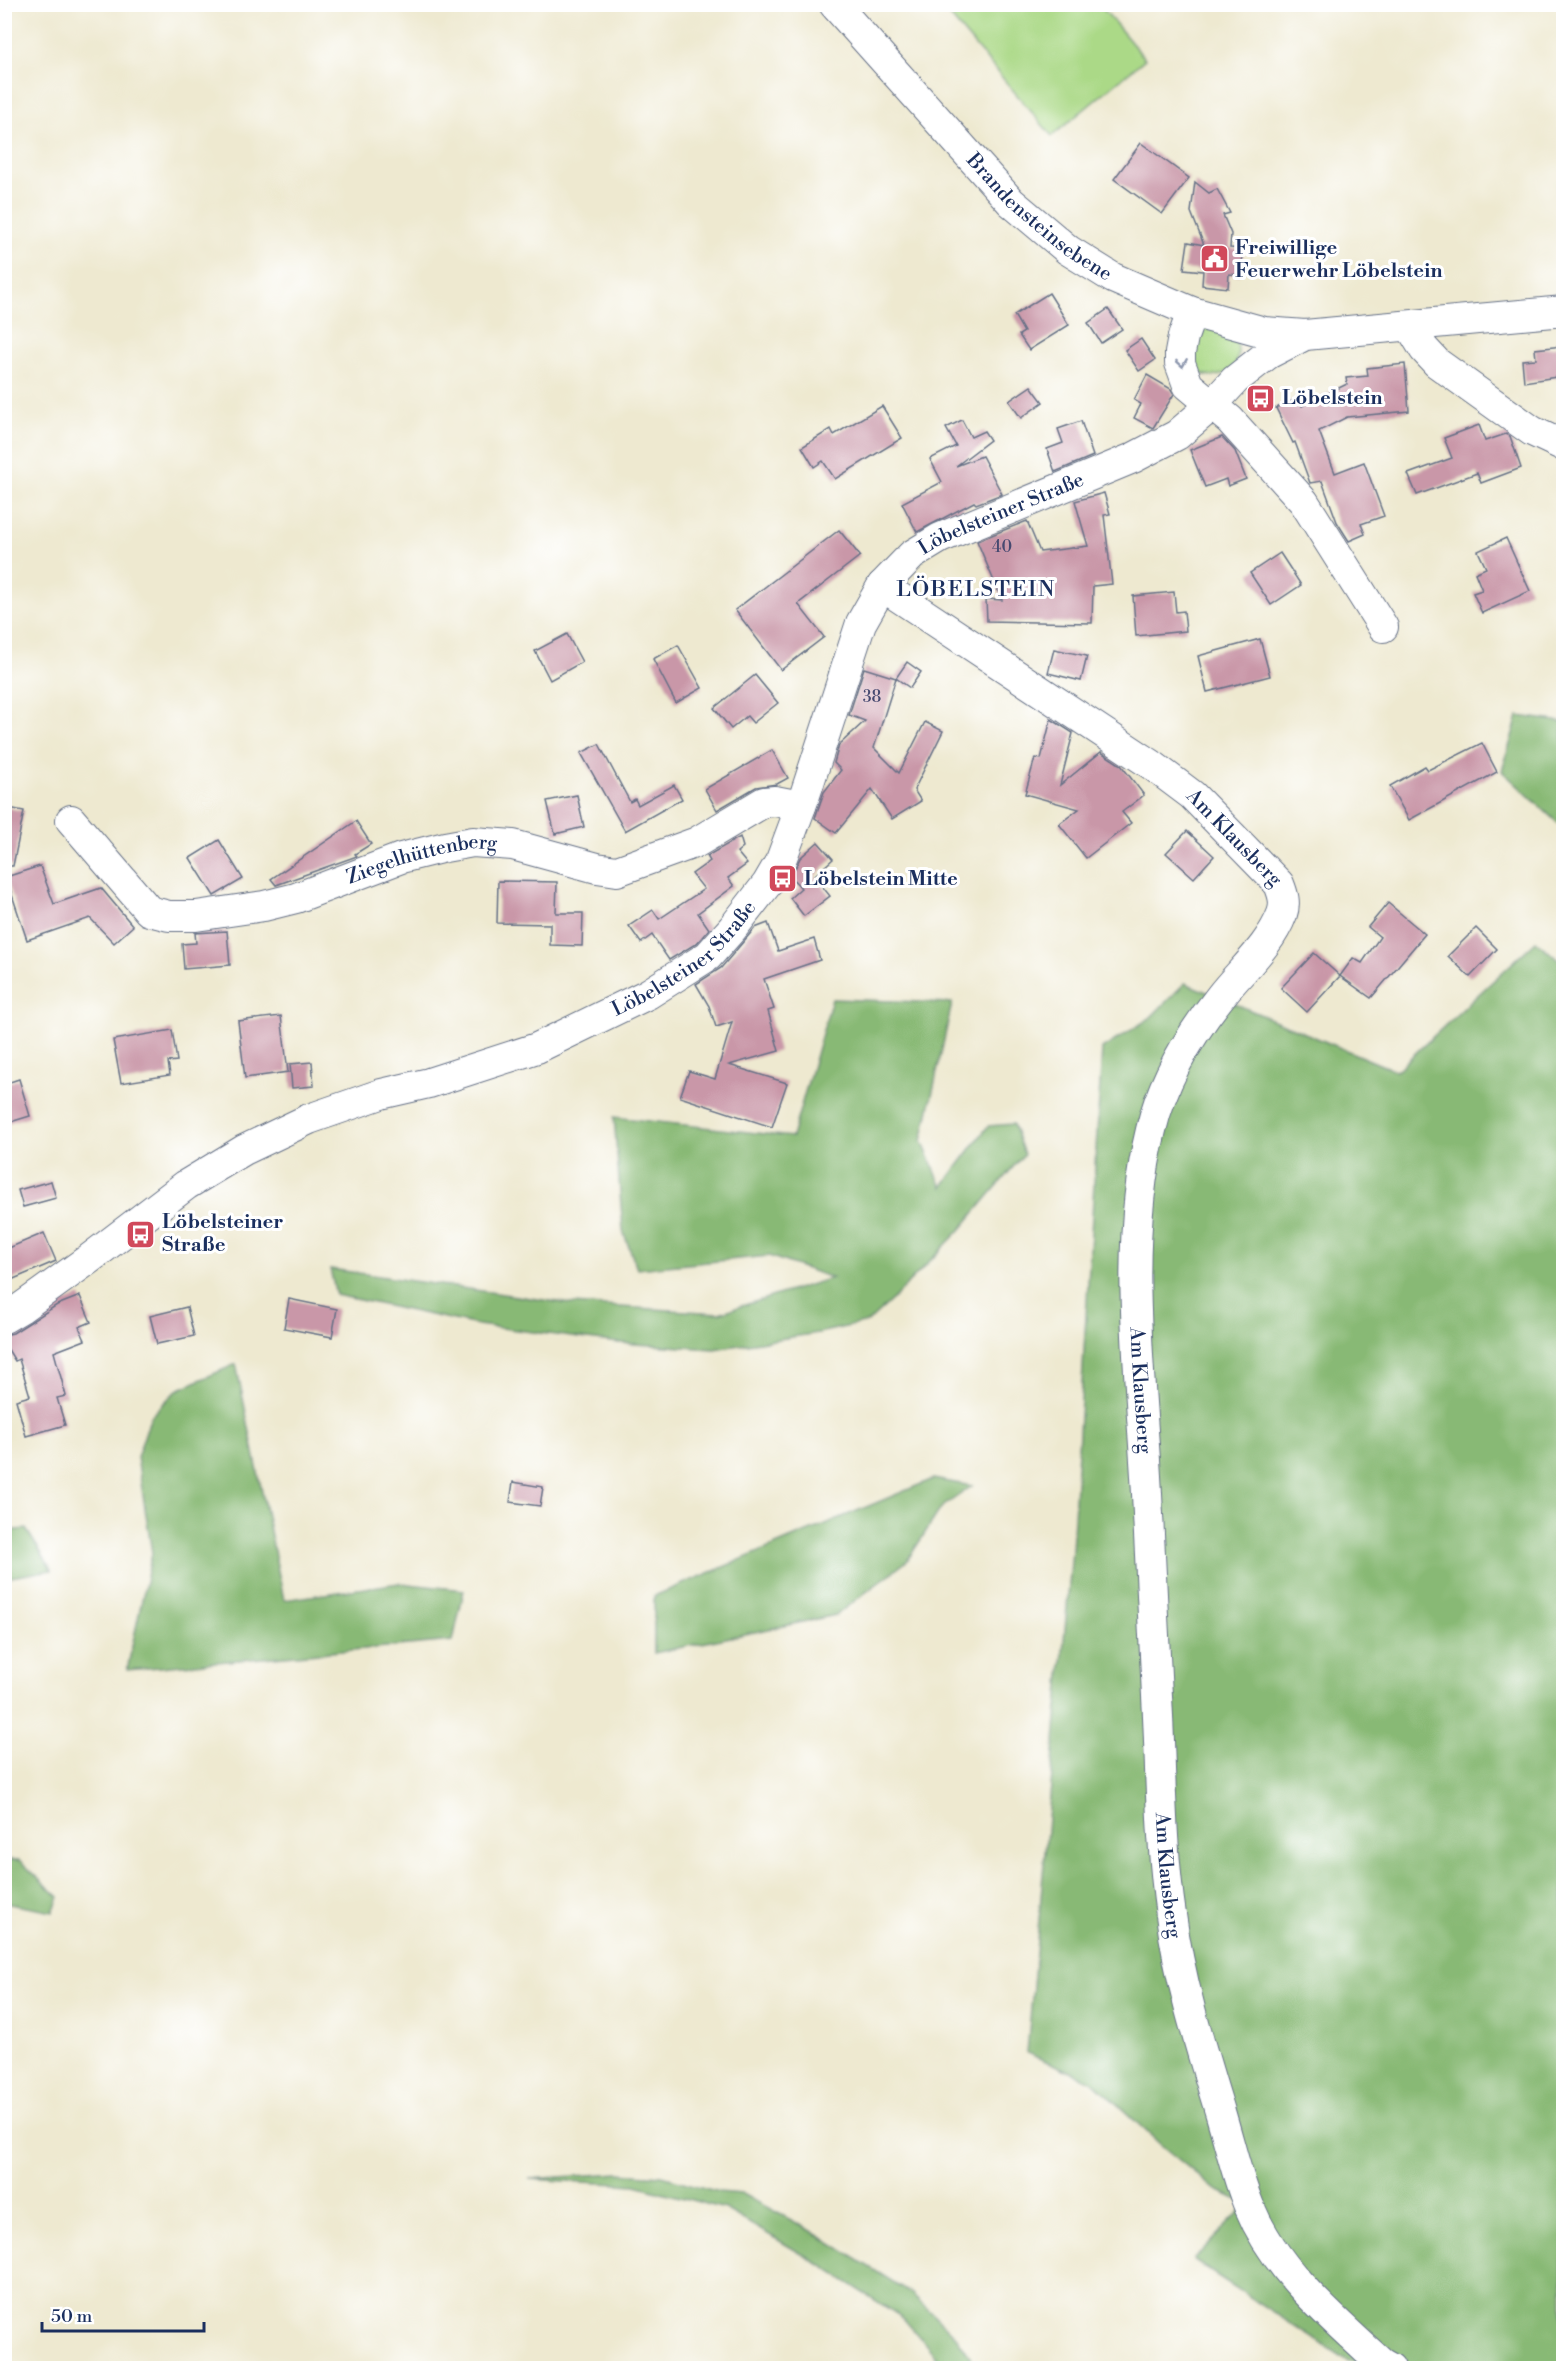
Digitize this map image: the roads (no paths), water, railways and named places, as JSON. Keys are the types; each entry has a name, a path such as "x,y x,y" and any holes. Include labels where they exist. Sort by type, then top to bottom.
{"street":[{"name":"Brandensteinsebene","path":"834,4 1011,202 1068,250 1113,278 1192,312 1264,332 1305,335"},
{"name":"Löbelsteiner Straße","path":"4,1318 79,1266 186,1185 244,1150 309,1119 360,1101 429,1083 537,1048 648,994 708,956 767,884 781,860 861,623 882,586 912,555 940,538 1133,458 1177,435 1212,405 1235,380 1268,354 1305,335 1563,311"},
{"path":"1192,312 1183,337 1180,363 1188,385 1230,420 1304,502 1383,627"},
{"path":"1410,326 1424,349 1437,363 1498,409 1532,431 1563,446"},
{"name":"Am Klausberg","path":"882,586 1152,765 1192,795 1279,884 1284,896 1282,915 1272,932 1190,1037 1152,1126 1139,1189 1136,1282 1161,1817 1170,1914 1185,1988 1248,2204 1265,2237 1302,2286 1324,2311 1381,2363 1390,2368"},
{"name":"Ziegelhüttenberg","path":"71,820 149,911 170,916 196,916 285,901 401,858 445,846 473,842 513,845 597,868 617,871 697,842 764,802 775,801 801,806"}],"place":[{"name":"Freiwillige Feuerwehr Löbelstein","path":"1214,259"},
{"name":"Löbelstein","path":"1261,398"},
{"name":"Löbelstein Mitte","path":"783,879"},
{"name":"Löbelsteiner Straße","path":"141,1234"}],"district":[{"name":"LÖBELSTEIN","path":"976,589"}]}
